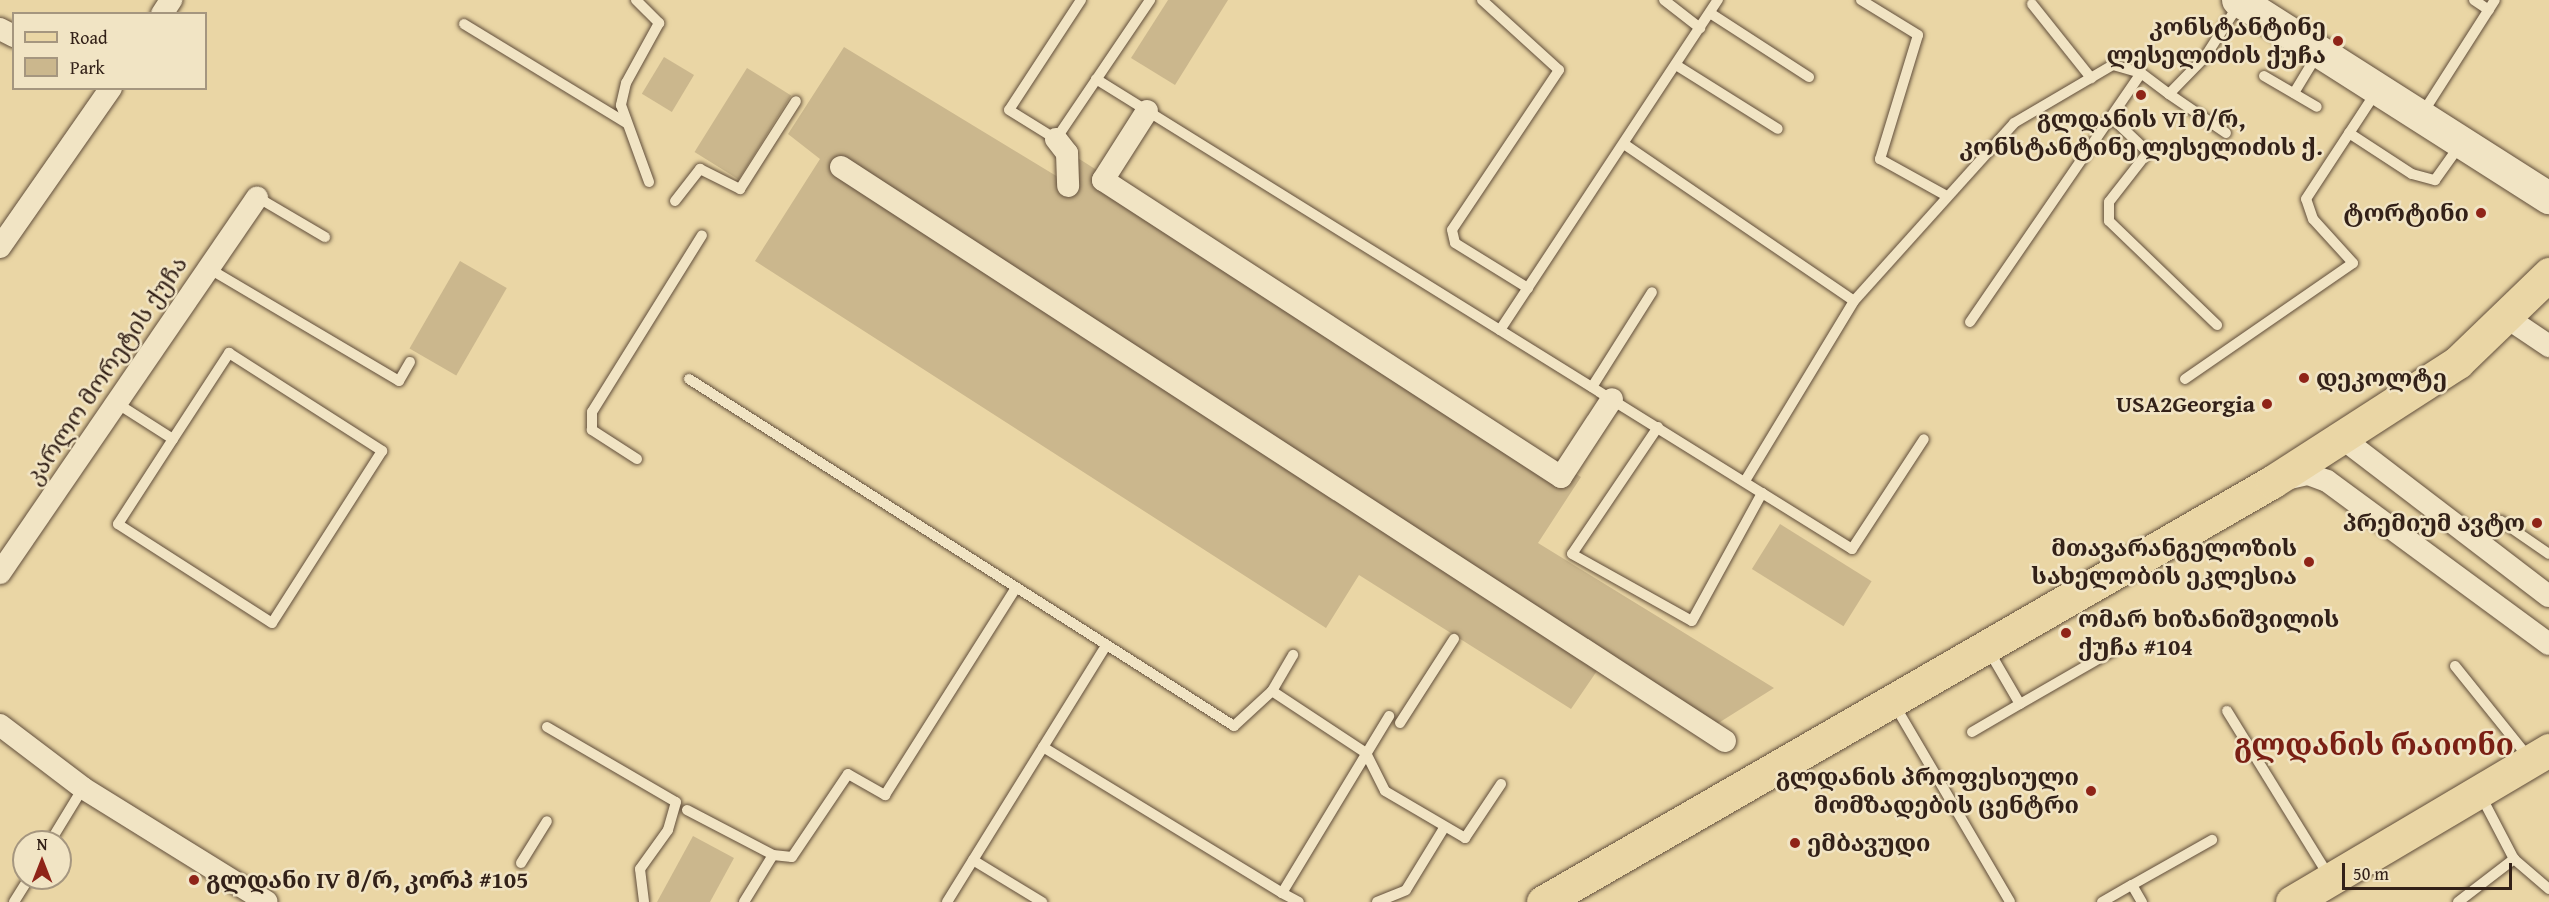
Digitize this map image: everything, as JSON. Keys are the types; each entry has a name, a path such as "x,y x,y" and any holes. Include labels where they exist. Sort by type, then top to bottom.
{"main road":[{"path":"1564,897 1890,699 2272,482 2342,438 2458,362 2549,274"},
{"path":"2292,902 2540,755"}],"street":[{"path":"2240,1 2461,142 2547,192"},
{"path":"0,247 104,92"},
{"path":"1147,111 1103,180 1561,477 1612,399"},
{"path":"1056,140 1067,153 1068,186"},
{"path":"841,167 1725,741"},
{"name":"კარლო მორეტის ქუჩა","path":"0,573 118,404 256,197"},
{"path":"2506,317 2549,346"},
{"path":"2342,438 2549,596"},
{"path":"2272,482 2308,474 2327,481 2549,644"},
{"path":"0,725 83,788 267,902"}],"lane":[{"path":"636,0 659,23 621,93 626,123 649,182"},
{"path":"1082,0 1010,110 1056,140 1150,0"},
{"path":"1482,0 1559,70 1452,230 1455,243 1528,288"},
{"path":"1664,0 1700,28"},
{"path":"1500,330 1718,0"},
{"path":"1861,0 1918,34 1880,159 1945,195"},
{"path":"2420,116 2492,5 2474,0"},
{"path":"2169,94 2205,57 2240,1"},
{"path":"2032,4 2091,78"},
{"path":"1710,13 1809,77"},
{"path":"464,24 626,123"},
{"path":"2294,93 2319,52"},
{"path":"1676,65 1778,129"},
{"path":"1745,481 1854,301 1945,195 2014,123 2113,65 2142,73 2226,133"},
{"path":"1970,322 2142,73"},
{"path":"2264,76 2317,107"},
{"path":"1096,80 1852,549 1924,439"},
{"path":"2185,379 2353,263 2313,219 2306,199 2378,90"},
{"path":"675,201 700,169 740,189 796,101"},
{"path":"2111,117 2148,152 2109,202 2109,221 2217,325"},
{"path":"2349,133 2412,174 2435,180 2461,142"},
{"path":"1624,144 1854,301"},
{"path":"256,197 325,237"},
{"path":"637,459 592,430 592,412 702,235"},
{"path":"208,268 399,381 410,362"},
{"path":"1592,387 1652,292"},
{"path":"229,353 382,452 272,623 118,524 173,439 229,353"},
{"path":"689,379 1105,647 1234,726 1272,691 1293,655"},
{"path":"118,404 173,439"},
{"path":"1658,427 1572,554 1692,621 1762,493"},
{"path":"2481,545 2500,521 2549,554"},
{"path":"687,810 773,855 792,857 848,774 885,795 1014,589"},
{"path":"1400,723 1454,639"},
{"path":"1985,645 2020,704"},
{"path":"947,902 1105,647"},
{"path":"1972,732 2114,650"},
{"path":"2455,666 2540,755"},
{"path":"1272,691 1366,753 1385,791 1444,828 1465,838 1501,784"},
{"path":"1890,699 2010,902"},
{"path":"2227,711 2331,879"},
{"path":"1282,892 1389,716"},
{"path":"547,726 676,802 668,830 640,869 644,902"},
{"path":"1043,747 1299,902"},
{"path":"57,830 83,788"},
{"path":"2478,791 2514,859 2549,889"},
{"path":"521,863 547,821"},
{"path":"1377,902 1406,890 1444,828"},
{"path":"2102,902 2212,840"},
{"path":"744,902 773,855"},
{"path":"2458,902 2514,859"},
{"path":"973,860 1042,902"},
{"path":"2132,885 2142,902"}],"green space":[{"path":"1168,0 1228,0 1175,85 1131,58"},
{"path":"844,47 1058,177 1073,155 1581,477 1538,543 1774,688 1701,734 1601,665 1571,709 1359,575 1326,628 755,261 820,159 788,134"},
{"path":"664,57 694,75 672,112 642,94"},
{"path":"747,68 791,96 739,180 695,152"},
{"path":"460,261 507,288 456,375 410,348"},
{"path":"1780,524 1872,581 1844,626 1752,569"},
{"path":"693,836 734,858 710,902 657,902"}],"place":[{"name":"კონსტანტინე ლესელიძის ქუჩა","path":"2338,41"},
{"name":"გლდანის VI მ/რ, კონსტანტინე ლესელიძის ქ.","path":"2141,95"},
{"name":"ტორტინი","path":"2481,213"},
{"name":"დეკოლტე","path":"2304,378"},
{"name":"USA2Georgia","path":"2267,404"},
{"name":"პრემიუმ ავტო","path":"2537,523"},
{"name":"მთავარანგელოზის სახელობის ეკლესია","path":"2309,562"},
{"name":"ომარ ხიზანიშვილის ქუჩა #104","path":"2066,633"},
{"name":"გლდანის პროფესიული მომზადების ცენტრი","path":"2091,791"},
{"name":"ემბავუდი","path":"1795,843"},
{"name":"გლდანი IV მ/რ, კორპ #105","path":"194,880"}],"district":[{"name":"გლდანის რაიონი","path":"2374,744"}]}
